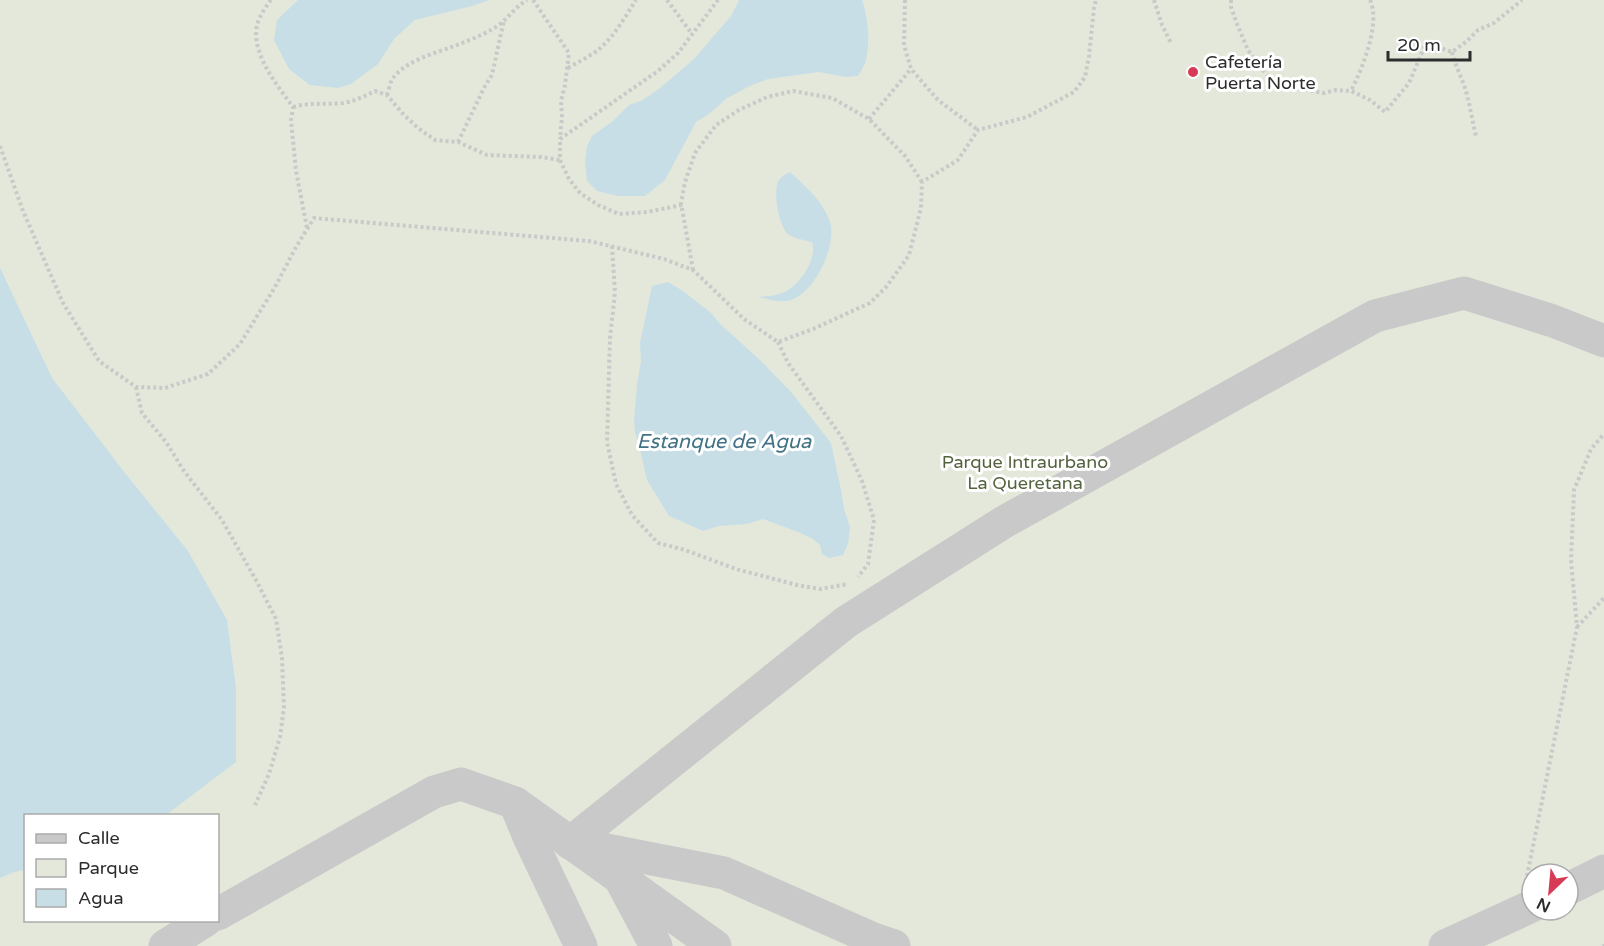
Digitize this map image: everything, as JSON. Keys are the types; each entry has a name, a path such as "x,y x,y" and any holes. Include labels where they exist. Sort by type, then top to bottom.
{"street":[{"path":"570,843 846,622 1004,522 1375,316 1464,293 1553,321 1604,342"},
{"path":"219,913 434,792 461,784 516,803 715,946"},
{"path":"516,803 530,839 581,946"},
{"path":"570,843 724,873 894,946"},
{"path":"1580,883 1604,871"},
{"path":"619,878 656,946"},
{"path":"1445,946 1520,912"},
{"path":"165,946 204,922"}],"path":[{"path":"271,0 257,24 258,49 268,71 293,107 291,120 296,171 307,229"},
{"path":"387,95 392,79 405,68 424,56 496,27 510,16 518,5 527,0"},
{"path":"533,0 569,53 561,101 560,139 560,160 569,179 580,193 618,214 647,212 682,205"},
{"path":"568,68 597,51 628,15 636,0"},
{"path":"667,0 692,34"},
{"path":"560,139 658,71 678,53 718,0"},
{"path":"905,0 904,45 911,69 938,100 978,130"},
{"path":"922,182 958,160 978,130 1027,117 1074,92 1084,77 1096,0"},
{"path":"1154,0 1171,43"},
{"path":"1231,0 1231,7 1248,50 1257,65 1269,76 1283,86 1324,93 1336,90 1351,91 1370,100 1385,112 1408,83 1426,43 1452,52"},
{"path":"1351,91 1372,32 1373,6 1370,0"},
{"path":"1452,52 1478,30 1494,23 1522,0"},
{"path":"458,142 492,75 504,20"},
{"path":"1452,52 1468,98 1476,136"},
{"path":"869,119 911,69"},
{"path":"293,107 305,103 342,103 360,99 375,91 387,95 403,114 435,140 458,142 487,155 560,160"},
{"path":"693,270 682,205 685,182 695,153 716,125 739,110 767,98 793,91 832,98 869,119 905,156 922,182 921,208 909,255 887,286 870,303 778,342"},
{"path":"0,146 23,212 63,303 99,361 136,387 165,388 208,374 240,344 314,218 589,241 612,246 664,260 693,270 744,319 778,342 788,363 841,436 861,481 874,520 868,564 854,583 820,588 797,585 736,569 685,550 657,543 632,514 616,484 607,442 610,338 615,292 612,246"},
{"path":"136,387 142,413 222,520 276,619 282,658 284,707 280,737 269,774 255,805"},
{"path":"1534,862 1577,627 1571,560 1574,490 1591,449 1604,434"},
{"path":"1577,627 1604,598"}],"green space":[{"name":"Parque Intraurbano La Queretana","path":"0,0 1604,0 1604,946 0,946"}],"water":[{"path":"298,0 489,0 415,20 394,39 378,64 351,84 338,88 310,85 289,69 274,40 277,20"},
{"path":"739,0 862,0 866,14 868,48 865,63 858,76 846,77 819,72 768,79 750,86 727,98 696,122 665,180 645,196 618,196 597,191 587,181 585,162 587,146 592,136 613,121 629,105 643,100 660,88 694,59 731,16"},
{"path":"790,172 823,208 830,222 831,232 827,255 816,278 800,295 791,300 779,301 759,297 780,294 791,288 805,273 813,254 812,242 789,235 782,225 776,200 777,185 784,175"},
{"path":"0,268 52,378 188,551 227,620 236,688 236,762 167,814 24,814 24,870 0,878"},
{"name":"Estanque de Agua","path":"668,282 711,313 760,360 791,392 831,443 844,509 850,527 848,544 843,555 829,558 822,554 820,545 813,539 763,519 703,531 669,516 647,480 634,422 641,361 640,343 652,286"}],"place":[{"name":"Cafetería Puerta Norte","path":"1193,72"}]}
